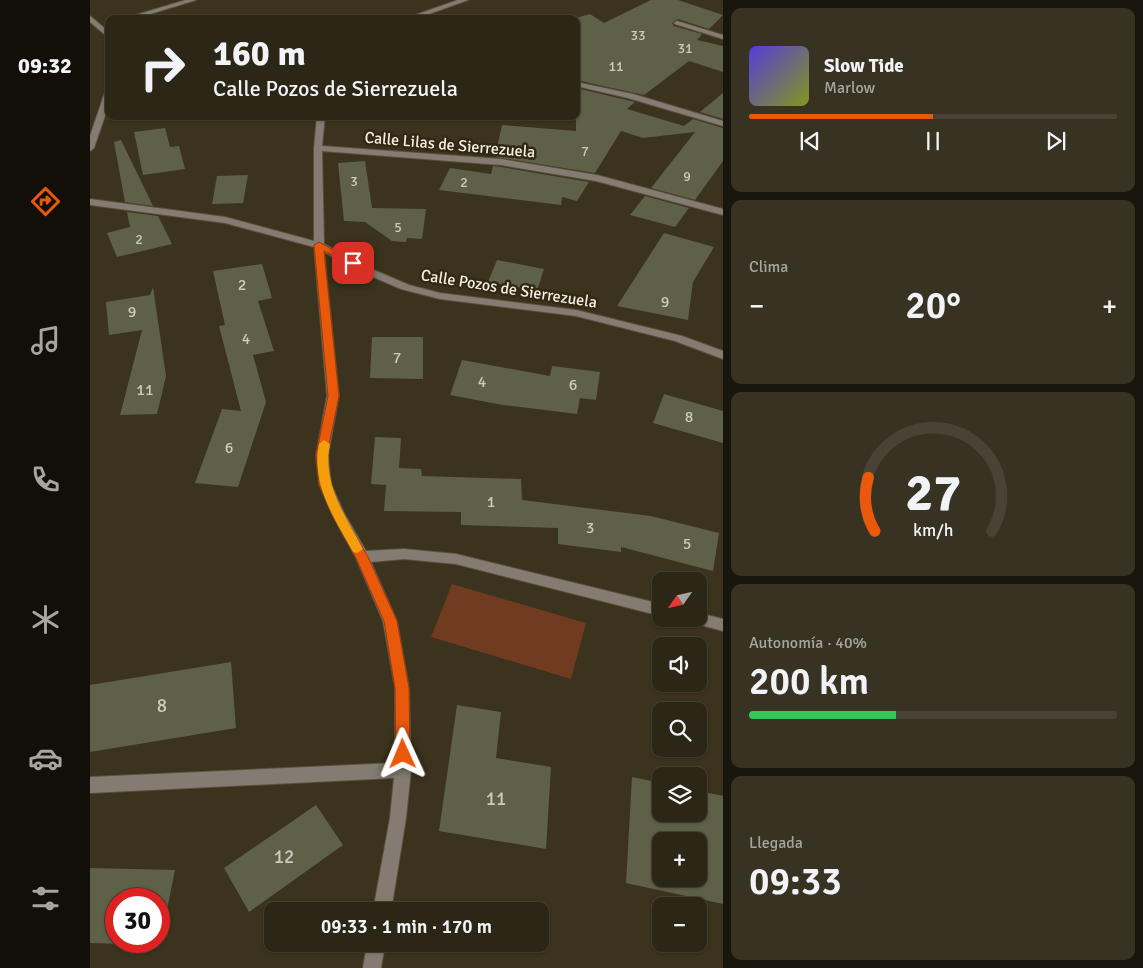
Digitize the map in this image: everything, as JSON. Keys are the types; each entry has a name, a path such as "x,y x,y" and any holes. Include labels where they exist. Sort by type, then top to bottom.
{"street":[{"path":"139,15 193,0"},
{"path":"419,15 465,0"},
{"path":"90,18 105,32"},
{"path":"678,23 723,37"},
{"path":"100,26 105,24"},
{"path":"580,85 630,96 723,124"},
{"path":"90,148 105,103"},
{"path":"321,120 318,148 319,245 333,396 322,455 325,484 338,514 362,557 390,621 402,688 403,770 398,818 384,902"},
{"name":"Calle Lilas de Sierrezuela","path":"318,148 510,163 597,178 723,212"},
{"name":"Calle Pozos de Sierrezuela","path":"90,202 225,220 319,245 370,272 405,287 440,296 576,314 678,338 723,355"},
{"path":"362,557 404,554 456,559 652,608"},
{"path":"708,621 723,625"},
{"path":"90,785 403,770"},
{"path":"372,968 375,952"}],"shaded area":[{"path":"452,584 586,623 571,679 431,637"}],"building":[{"path":"651,0 678,0 723,15 709,29 678,19 672,23 674,26 702,34 697,40 723,46 723,72 689,61 644,95 580,81 580,17 590,14 604,23"},
{"path":"580,89 635,102 627,109 684,126 693,119 723,128 723,161 695,200 651,188 695,132 643,138 621,131 595,173 495,157 502,125 576,131 576,120 580,120"},
{"path":"723,93 723,119 700,112"},
{"path":"165,128 170,147 179,146 185,169 143,175 134,132"},
{"path":"121,140 153,206 125,202 114,142"},
{"path":"365,161 372,208 426,209 422,239 407,238 406,242 392,241 365,222 344,221 338,163"},
{"path":"493,166 589,182 577,201 562,197 561,205 439,190 450,168 491,174"},
{"path":"248,175 243,203 212,204 217,176"},
{"path":"645,196 689,208 675,227 630,215"},
{"path":"127,212 158,216 172,244 117,257 107,233 130,227"},
{"path":"664,233 714,247 693,282 688,320 617,306"},
{"path":"497,260 544,269 537,291 488,282"},
{"path":"262,264 272,298 258,301 274,351 253,355 266,402 238,487 195,483 222,409 241,411 219,326 225,325 213,271"},
{"path":"153,287 166,376 157,414 120,415 142,330 109,335 106,302 150,295"},
{"path":"372,337 423,337 423,379 370,378"},
{"path":"462,360 550,376 552,366 600,372 596,400 580,398 577,414 503,405 450,395"},
{"path":"664,394 723,411 723,443 653,423"},
{"path":"375,437 401,438 399,468 421,469 422,476 521,479 522,500 651,516 719,533 713,571 621,547 621,552 558,544 558,528 461,525 461,512 384,511 386,485 371,484"},
{"path":"231,662 236,728 90,752 90,685"},
{"path":"457,705 501,712 496,758 551,767 546,849 439,831"},
{"path":"632,777 652,781 652,822 707,822 707,793 723,796 723,904 707,901 707,897 691,897 626,883"},
{"path":"316,805 343,845 249,912 224,868"},
{"path":"90,868 175,870 170,895 170,888 105,888 105,943 90,943"}],"slow traffic":[{"path":"324,444 322,455 325,484 338,514 357,549"}],"route":[{"path":"353,263 319,245 328,320 333,396 322,455 325,484 338,514 362,557 390,621 402,688 403,754"}]}
